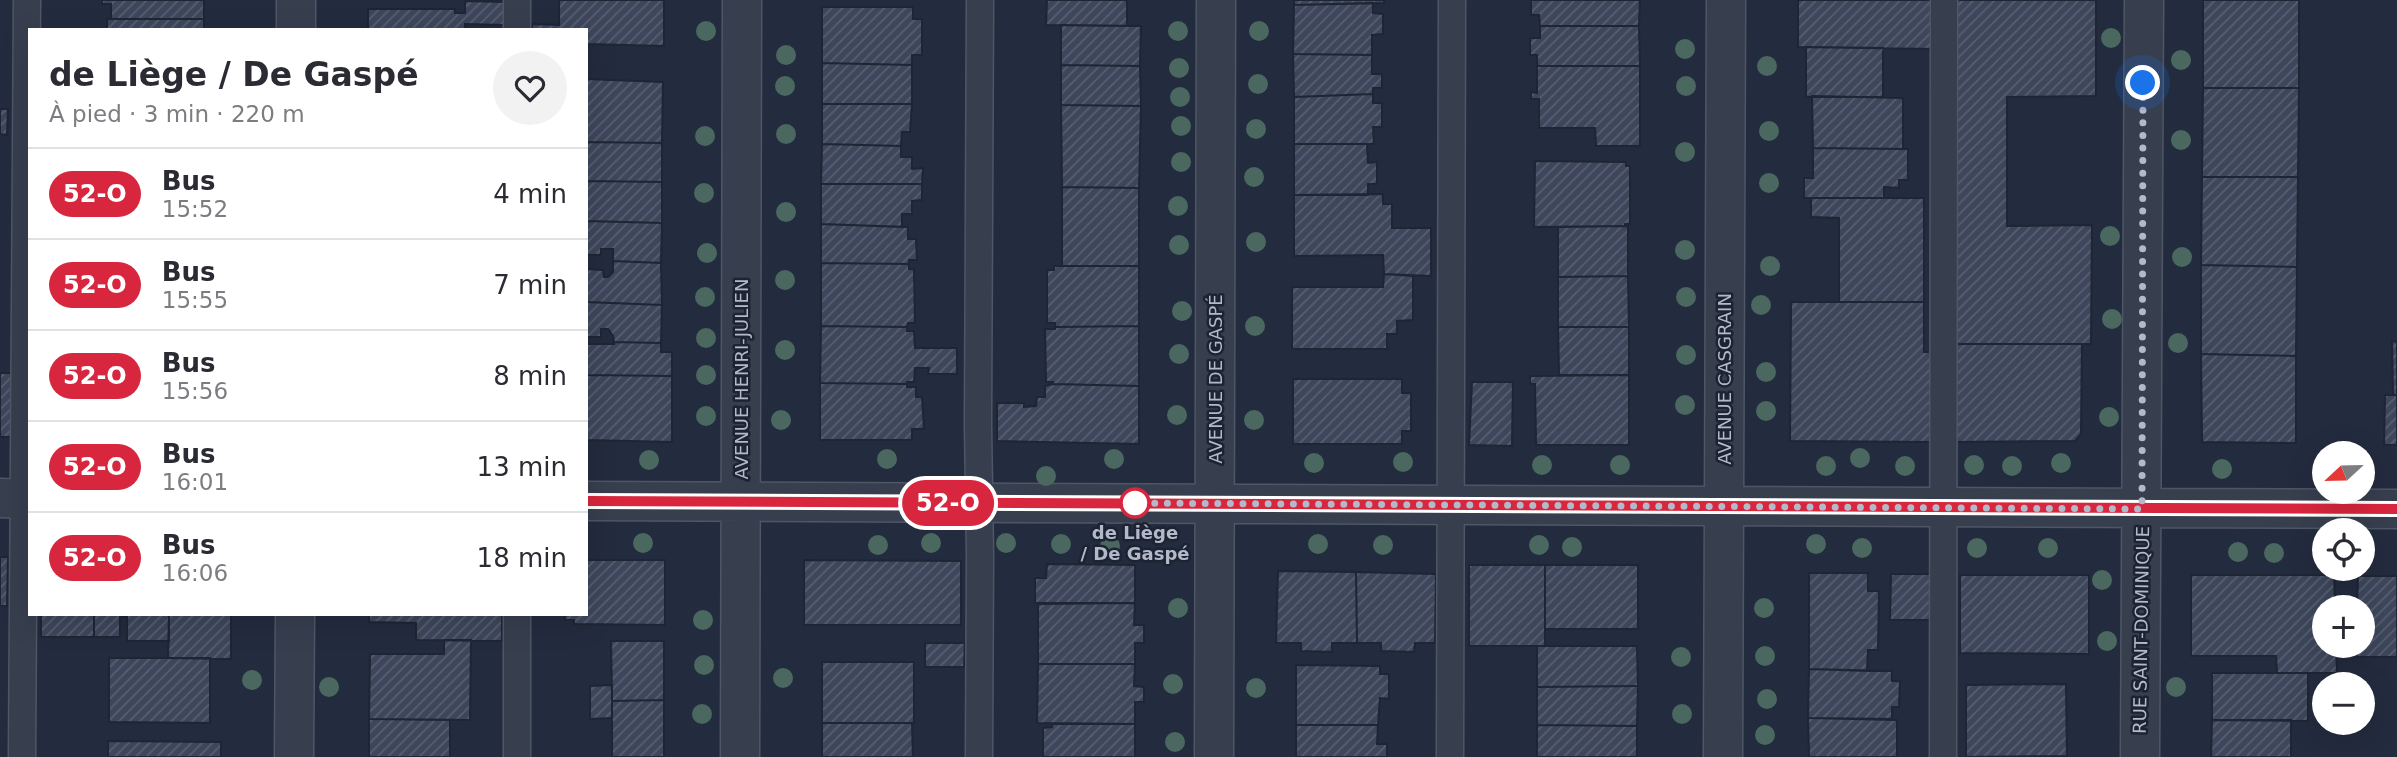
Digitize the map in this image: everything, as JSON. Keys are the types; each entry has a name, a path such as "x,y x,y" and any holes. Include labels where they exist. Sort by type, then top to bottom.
{"street":[{"path":"296,0 296,28"},
{"name":"AVENUE HENRI-JULIEN","path":"740,757 742,0"},
{"name":"AVENUE DE GASPÉ","path":"1214,757 1216,0"},
{"name":"AVENUE CASGRAIN","path":"1723,757 1726,0"},
{"name":"RUE SAINT-DOMINIQUE","path":"2140,757 2144,0"},
{"path":"588,501 2397,509"},
{"path":"294,757 295,616"}],"lane":[{"path":"22,757 18,499 27,0"},
{"path":"517,0 517,28"},
{"path":"979,757 980,0"},
{"path":"1450,757 1451,0"},
{"path":"1943,757 1944,0"},
{"path":"517,616 517,757"}],"building":[{"path":"102,0 204,0 204,19 111,19 111,4 102,4"},
{"path":"505,0 505,2 465,1"},
{"path":"559,0 664,0 664,46 588,44 588,28 532,28 532,24 559,25"},
{"path":"1047,0 1127,0 1127,26 1046,25"},
{"path":"1294,0 1384,0 1384,3 1294,5"},
{"path":"1531,0 1640,0 1639,26 1540,26 1539,15 1531,15"},
{"path":"1798,0 1934,0 1933,49 1798,47"},
{"path":"1956,0 2096,0 2096,96 2007,97 2007,226 2092,225 2091,344 1956,344"},
{"path":"2203,0 2299,0 2299,88 2203,88"},
{"path":"465,1 505,2 505,25 465,24 465,28 368,28 368,9 455,9 455,13 465,13"},
{"path":"1373,3 1373,13 1383,14 1383,34 1372,35 1372,55 1293,54 1294,5"},
{"path":"822,7 913,7 913,19 922,19 922,55 912,55 912,65 822,63"},
{"path":"107,19 204,19 204,28 107,28"},
{"path":"1061,25 1141,26 1140,66 1061,65"},
{"path":"1540,26 1639,26 1640,66 1537,66 1537,55 1530,55 1530,38 1540,38"},
{"path":"1806,47 1883,48 1883,97 1806,97"},
{"path":"1293,54 1372,55 1372,74 1382,74 1382,88 1373,88 1373,94 1294,97"},
{"path":"822,63 912,65 912,104 822,104"},
{"path":"1061,65 1140,66 1141,106 1061,105"},
{"path":"1537,66 1640,66 1640,146 1596,146 1595,128 1539,128 1539,99 1531,99 1531,92 1537,93"},
{"path":"588,79 663,82 662,143 588,142"},
{"path":"2203,88 2299,88 2298,177 2202,177"},
{"path":"1373,94 1373,103 1382,103 1382,127 1373,127 1374,144 1294,144 1294,97"},
{"path":"1812,96 1903,98 1903,149 1813,148"},
{"path":"822,104 912,104 910,132 902,132 901,146 822,144"},
{"path":"1061,105 1141,106 1139,188 1062,187"},
{"path":"0,109 8,109 7,135 0,134"},
{"path":"588,142 662,143 662,182 588,181"},
{"path":"822,144 901,146 901,157 912,157 912,169 923,168 922,184 821,184"},
{"path":"1294,144 1367,144 1368,163 1377,162 1377,184 1368,184 1368,195 1294,195"},
{"path":"1813,148 1908,149 1908,180 1899,180 1899,188 1884,187 1884,198 1804,198 1804,178 1813,178"},
{"path":"1535,161 1626,162 1626,166 1630,166 1630,224 1534,227"},
{"path":"2202,177 2298,177 2297,267 2201,265"},
{"path":"588,181 662,182 662,223 588,221"},
{"path":"821,184 922,184 922,200 912,201 912,214 902,214 902,227 821,224"},
{"path":"1062,187 1139,188 1139,266 1062,266"},
{"path":"1383,194 1383,204 1392,204 1392,228 1431,228 1431,276 1384,274 1383,255 1294,256 1294,195"},
{"path":"1811,198 1924,198 1924,302 1839,302 1839,218 1811,217"},
{"path":"588,221 662,223 661,263 613,261 613,249 601,249 601,255 588,255"},
{"path":"821,224 908,227 908,239 916,239 917,260 909,260 909,264 821,263"},
{"path":"1628,226 1628,276 1558,277 1558,227"},
{"path":"613,261 661,263 662,305 588,302 588,269 603,270 604,277 613,272"},
{"path":"821,263 909,264 909,269 914,269 915,323 908,323 907,327 821,326"},
{"path":"2201,265 2297,267 2296,356 2201,354"},
{"path":"1054,266 1139,266 1139,326 1055,327 1055,323 1047,323 1047,270 1054,270"},
{"path":"1384,274 1413,276 1413,320 1397,321 1397,334 1387,334 1387,349 1292,349 1292,287 1383,287"},
{"path":"1628,276 1629,327 1558,327 1558,277"},
{"path":"588,302 662,305 661,343 614,342 608,329 601,329 601,337 588,337"},
{"path":"1791,302 1924,302 1924,352 1932,352 1931,442 1790,441"},
{"path":"821,326 907,327 907,331 914,331 915,348 957,348 957,374 928,374 929,368 915,368 914,382 907,384 820,383"},
{"path":"1139,326 1139,386 1046,382 1045,329"},
{"path":"1558,327 1629,327 1629,375 1559,375"},
{"path":"2392,341 2397,342 2397,395 2393,395"},
{"path":"661,343 661,352 672,352 672,376 588,375 588,344"},
{"path":"1956,344 2082,344 2081,434 2075,441 1955,442"},
{"path":"2201,354 2296,356 2296,443 2202,442"},
{"path":"0,373 12,373 12,437 0,437"},
{"path":"588,375 672,376 672,442 588,440"},
{"path":"1629,375 1629,445 1536,445 1535,384 1530,384 1530,376"},
{"path":"1293,379 1402,379 1402,393 1411,393 1411,431 1402,431 1402,444 1293,444"},
{"path":"1472,382 1513,382 1512,446 1469,445"},
{"path":"820,383 907,384 907,387 916,387 916,397 922,397 924,429 912,429 912,440 820,440"},
{"path":"1045,386 1139,386 1139,444 997,441 997,403 1036,406 1037,397 1045,397"},
{"path":"2385,395 2397,395 2397,445 2384,445"},
{"path":"0,557 8,557 7,606 0,606"},
{"path":"588,560 665,560 665,625 574,624 574,620 565,620 565,616 588,616"},
{"path":"804,560 961,561 961,625 804,625"},
{"path":"1047,564 1135,565 1135,603 1035,603 1035,578 1046,578"},
{"path":"1469,565 1545,565 1545,646 1469,646"},
{"path":"1545,565 1638,565 1638,629 1545,629"},
{"path":"1278,571 1356,572 1357,643 1332,643 1332,652 1301,651 1301,643 1276,643"},
{"path":"1356,572 1436,574 1435,643 1415,643 1414,652 1381,651 1381,643 1357,643"},
{"path":"1809,573 1868,573 1868,591 1879,591 1878,650 1868,650 1867,671 1809,669"},
{"path":"1891,574 1930,574 1930,620 1890,620"},
{"path":"1960,575 2089,575 2089,654 1960,653"},
{"path":"2191,575 2312,575 2312,581 2334,581 2335,595 2312,595 2312,658 2336,658 2337,672 2277,673 2276,656 2191,656"},
{"path":"2375,576 2397,576 2397,657 2375,657 2375,595 2357,595 2358,581 2375,581"},
{"path":"1135,603 1134,625 1144,625 1144,643 1135,643 1135,664 1038,664 1038,604"},
{"path":"41,616 94,616 94,637 41,637"},
{"path":"94,616 127,616 120,617 120,637 94,637"},
{"path":"127,616 169,616 169,641 127,641"},
{"path":"169,616 231,616 231,659 168,658"},
{"path":"369,616 502,616 502,641 416,640 416,623 369,622"},
{"path":"444,640 471,640 470,720 369,719 370,654 444,654"},
{"path":"611,641 664,641 664,700 612,701"},
{"path":"925,643 965,643 964,667 925,667"},
{"path":"1537,646 1637,646 1638,686 1537,687"},
{"path":"109,658 210,658 210,723 109,722"},
{"path":"822,662 914,662 914,723 822,723"},
{"path":"1038,664 1135,664 1134,686 1144,687 1144,702 1135,702 1135,724 1037,723"},
{"path":"1296,665 1380,666 1380,674 1389,674 1389,699 1380,698 1378,725 1296,725"},
{"path":"1809,669 1892,671 1892,681 1900,681 1899,707 1892,707 1892,719 1808,718"},
{"path":"2212,673 2308,673 2308,721 2212,720"},
{"path":"2066,684 2067,756 1966,757 1966,685"},
{"path":"612,685 612,718 590,719 590,686"},
{"path":"1638,686 1637,726 1537,725 1537,687"},
{"path":"664,700 664,757 612,757 612,701"},
{"path":"1808,718 1897,720 1897,757 1809,757"},
{"path":"369,719 450,720 450,757 369,757"},
{"path":"2212,720 2291,720 2291,757 2211,757"},
{"path":"822,723 912,723 913,757 822,757"},
{"path":"1052,724 1135,724 1135,757 1043,757 1043,728 1052,727"},
{"path":"1296,725 1378,725 1377,744 1387,744 1387,757 1296,757"},
{"path":"1537,725 1637,726 1637,757 1537,757"},
{"path":"108,741 221,742 221,757 108,757"}],"bus line":[{"name":"52-O","path":"588,501 2397,509"}],"place":[{"name":"de Liège / De Gaspé","path":"1135,503"}],"route":[{"path":"1135,503 1126,503 2142,509 2143,83"}]}
